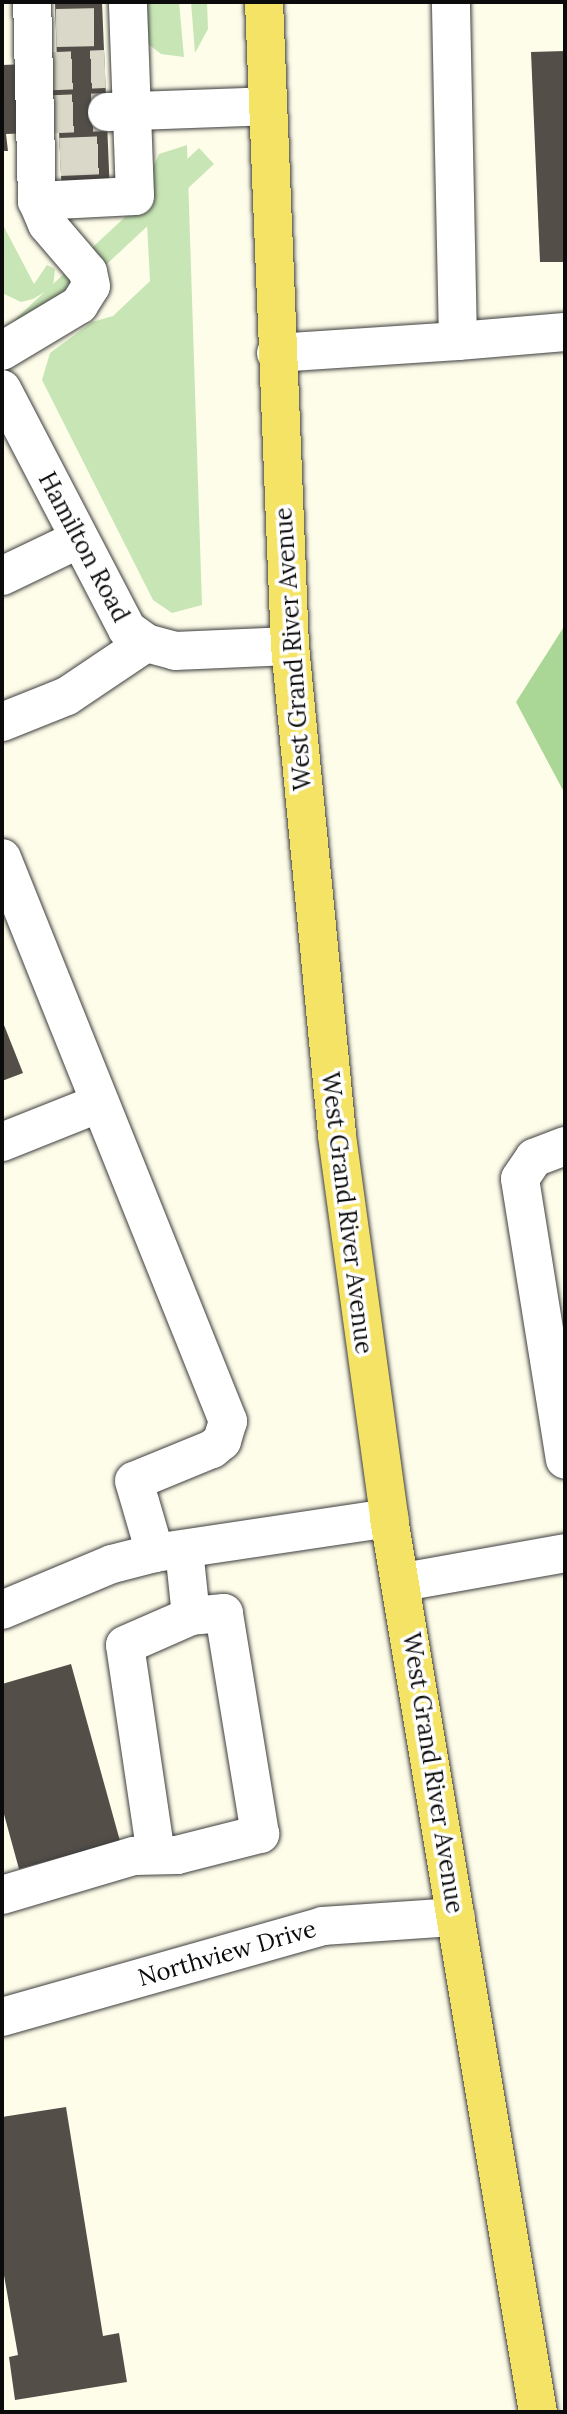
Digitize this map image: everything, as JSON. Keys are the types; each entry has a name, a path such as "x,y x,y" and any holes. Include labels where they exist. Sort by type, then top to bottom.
{"main road":[{"name":"West Grand River Avenue","path":"264,2 276,353 290,646 323,1014 389,1518 403,1582 538,2412"}],"street":[{"path":"451,2 458,341"},
{"path":"37,201 135,197 121,154 118,69 120,18"},
{"path":"2,351 79,305 91,286 88,272 47,224 37,201 48,158 40,19"},
{"path":"119,112 268,106"},
{"path":"276,353 565,332"},
{"name":"Hamilton Road","path":"2,389 117,618 146,643 174,651 290,646"},
{"path":"2,576 77,540"},
{"path":"2,722 67,696 146,643"},
{"path":"2,859 228,1421 222,1441 212,1449 134,1481 169,1551 191,1616"},
{"path":"2,1142 100,1103"},
{"path":"565,1146 534,1158 520,1179 556,1343 565,1459"},
{"path":"2,1610 112,1564 169,1551 389,1518"},
{"path":"403,1582 565,1553"},
{"path":"2,1895 134,1856 156,1855 260,1834 224,1613 191,1616 125,1644 156,1855"},
{"name":"Northview Drive","path":"2,2017 323,1926 456,1916"}],"green space":[{"path":"136,2 179,2 184,57 161,54 147,43"},
{"path":"191,2 207,2 208,29 195,53"},
{"path":"187,145 202,605 172,613 153,600 42,380 50,353 92,322 113,316 150,281 145,185 159,154"},
{"path":"199,148 214,164 2,362 2,332"},
{"path":"2,223 34,284 47,265 55,269 53,287 33,299 21,302 2,293"},
{"path":"565,625 565,794 516,702"}],"building":[{"path":"55,2 102,2 110,194 62,196 59,132 6,134 8,151 2,151 2,65 57,63"},
{"path":"565,51 565,262 540,262 531,52"},
{"path":"2,1020 23,1073 2,1081"},
{"path":"71,1664 120,1841 19,1869 2,1807 2,1684"},
{"path":"66,2107 103,2336 119,2333 127,2382 15,2400 9,2357 18,2355 2,2264 2,2117"}],"tunnel":[{"path":"56,28 103,27"},
{"path":"34,72 105,69"},
{"path":"35,115 107,112"},
{"path":"60,157 108,155"}]}
